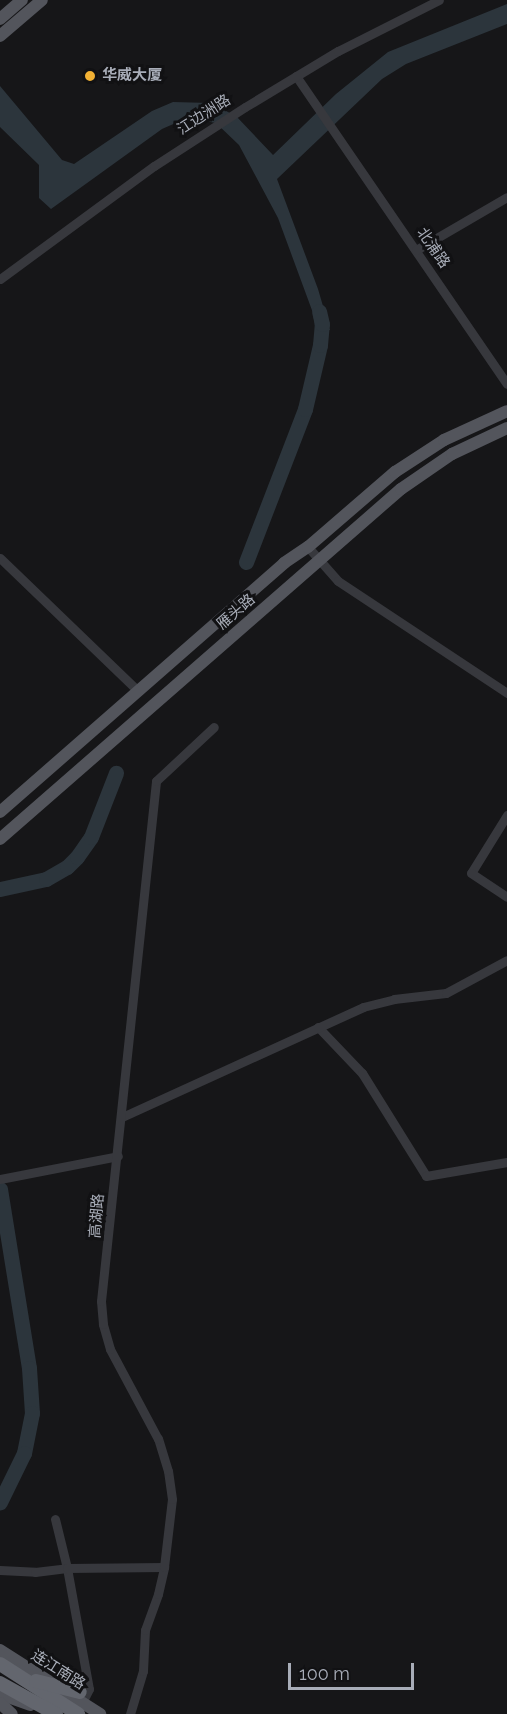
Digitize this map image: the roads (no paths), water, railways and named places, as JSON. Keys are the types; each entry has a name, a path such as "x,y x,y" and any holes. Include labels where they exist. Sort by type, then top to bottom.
{"highway":[{"path":"5,1667 80,1703"},
{"path":"5,1667 49,1686 80,1703"},
{"path":"1,1687 42,1714"},
{"path":"1,1687 56,1714"}],"main road":[{"path":"0,19 22,0"},
{"path":"0,36 42,0"},
{"name":"雁头路","path":"0,812 284,563 308,547 407,463 459,432 507,411"},
{"name":"雁头路","path":"0,839 319,559 425,471 466,447 507,428"},
{"name":"连江南路","path":"0,1650 100,1714"},
{"path":"0,1703 12,1714"}],"street":[{"name":"江边洲路","path":"0,279 154,166 296,76 372,32 439,0"},
{"name":"北浦路","path":"296,76 507,384"},
{"path":"416,250 507,197"},
{"path":"308,547 338,581 507,693"},
{"path":"0,558 138,691"},
{"name":"高湖路","path":"130,1714 143,1671 145,1630 158,1594 164,1567 172,1507 166,1460 148,1415 110,1349 102,1316 156,781 214,727"},
{"path":"507,815 471,873 507,897"},
{"path":"122,1117 372,1003 446,993 507,960"},
{"path":"318,1027 362,1073 426,1176 507,1162"},
{"path":"4,1179 118,1156"},
{"path":"55,1519 67,1568 89,1689 80,1703"},
{"path":"0,1570 35,1572 67,1568 164,1567"}],"waterway":[{"path":"246,562 305,409 320,345 322,324 319,311"},
{"path":"0,889 46,879 67,867 91,837 116,773"},
{"path":"0,1189 29,1368 32,1413 24,1453 0,1502"}],"place":[{"name":"华威大厦","path":"90,76"}]}
